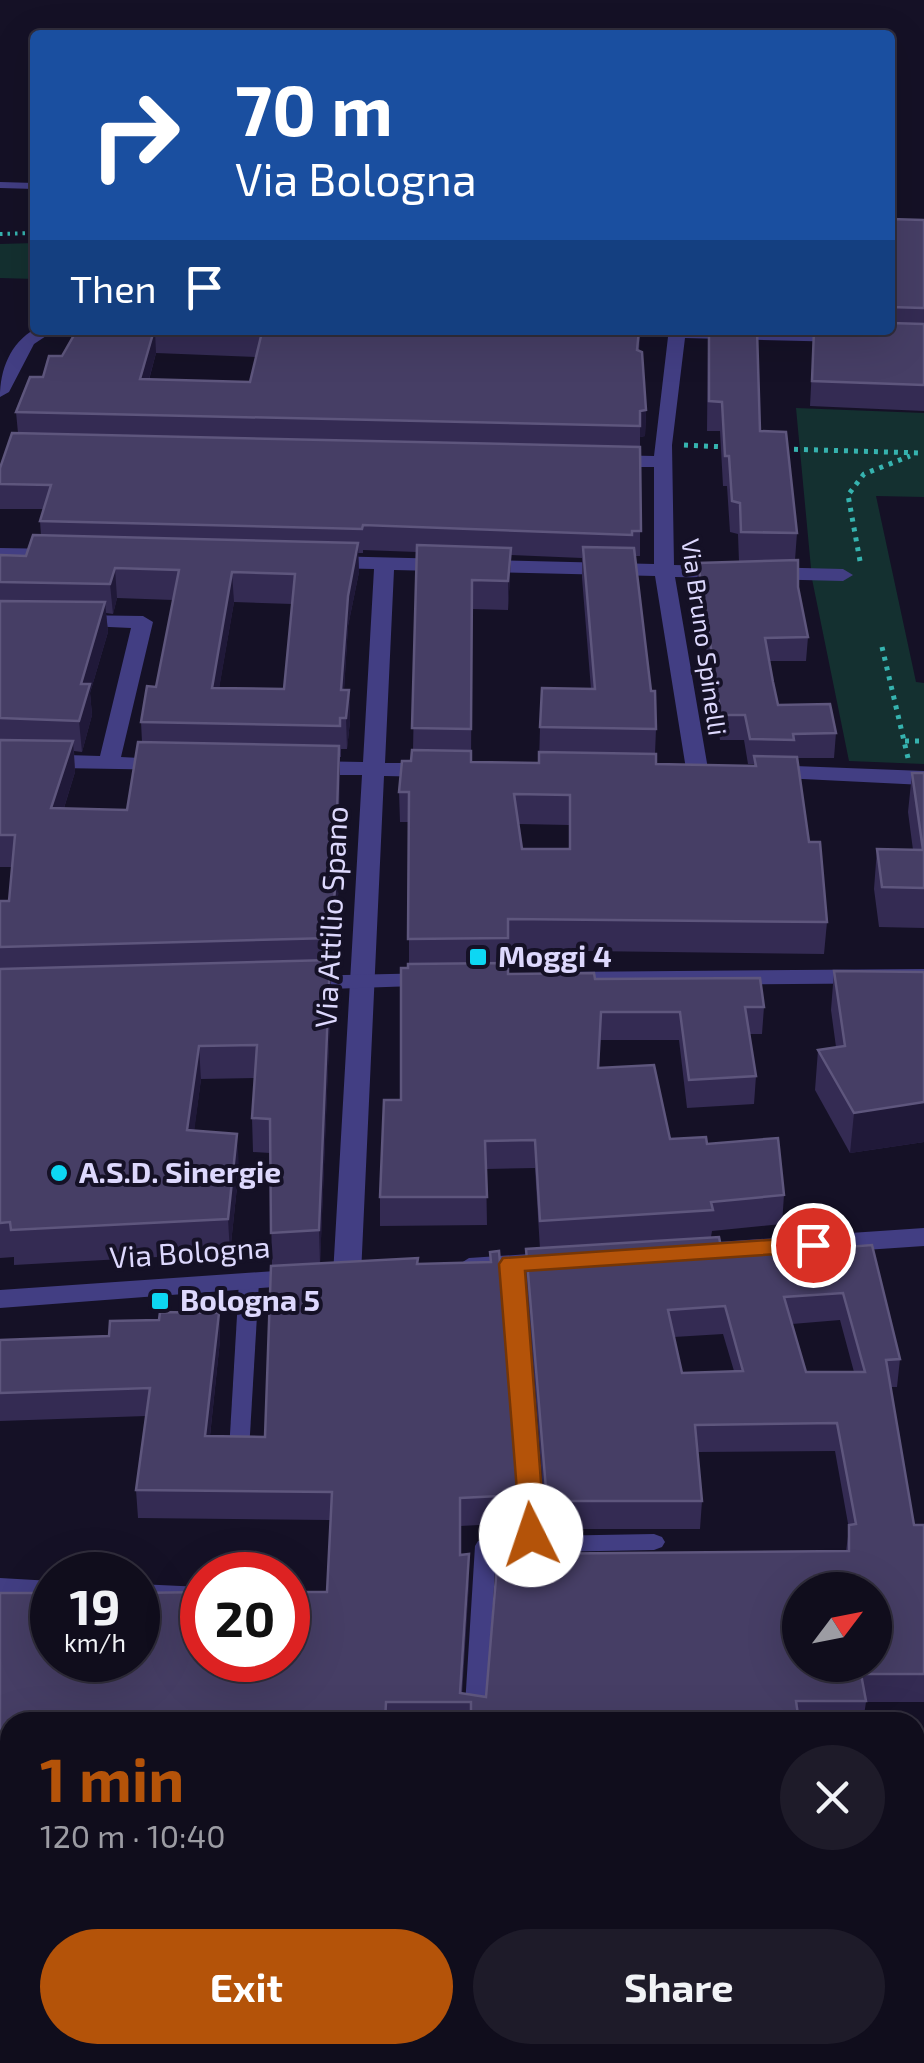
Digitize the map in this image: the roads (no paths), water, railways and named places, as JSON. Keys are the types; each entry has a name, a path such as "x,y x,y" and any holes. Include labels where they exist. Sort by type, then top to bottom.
{"street":[{"path":"0,392 13,360 27,341 37,335"},
{"name":"Via Bruno Spinelli","path":"677,335 663,453 664,570 697,770"},
{"path":"816,335 865,338"},
{"path":"589,460 663,453"},
{"path":"0,554 77,556"},
{"path":"307,562 852,573"},
{"name":"Via Attilio Spano","path":"346,1275 384,563"},
{"path":"54,621 143,622 109,763"},
{"path":"0,760 184,765"},
{"path":"278,768 449,770"},
{"path":"754,772 918,778"},
{"path":"535,980 924,976"},
{"path":"265,984 457,980"},
{"path":"662,1254 924,1237"},
{"path":"438,1269 587,1259"},
{"name":"Via Bologna","path":"0,1298 383,1272"}],"lane":[{"path":"0,184 30,186"},
{"path":"512,1264 533,1544"},
{"path":"239,1451 249,1282"},
{"path":"476,1712 486,1546 654,1542"},
{"path":"0,1586 30,1588"}],"place":[{"name":"Moggi 4","path":"478,957"},
{"name":"A.S.D. Sinergie","path":"59,1173"},
{"name":"Bologna 5","path":"160,1301"}]}
